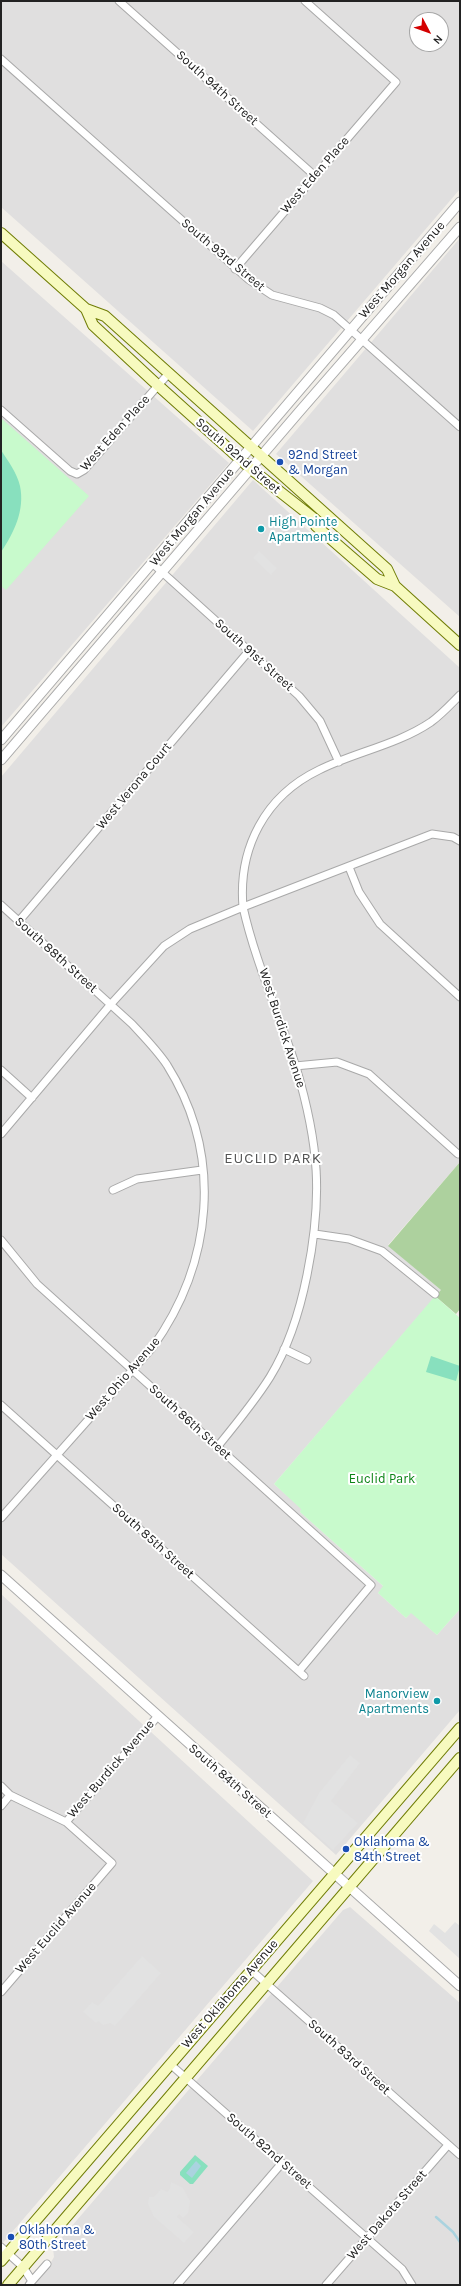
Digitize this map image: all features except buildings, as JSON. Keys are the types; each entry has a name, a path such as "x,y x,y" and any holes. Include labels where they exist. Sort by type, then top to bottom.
{"main road":[{"name":"South 92nd Street","path":"1,233 86,309 105,316 169,373 387,569 395,586"},
{"name":"South 92nd Street","path":"86,309 93,325 250,469 320,524 316,526 377,579 395,586 460,645"},
{"name":"West Oklahoma Avenue","path":"1,2262 4,2250 170,2064 460,1728"},
{"name":"West Oklahoma Avenue","path":"8,2285 460,1758"}],"street":[{"name":"South 94th Street","path":"119,1 315,176"},
{"name":"West Eden Place","path":"235,269 396,82 305,1"},
{"name":"South 93rd Street","path":"1,59 235,269 262,290 282,298 320,308 334,315 460,427"},
{"name":"West Morgan Avenue","path":"1,740 350,330 459,206"},
{"name":"West Morgan Avenue","path":"1,760 261,456 460,228"},
{"name":"West Eden Place","path":"1,410 70,471 77,474 84,470 169,373"},
{"path":"288,403 299,412"},
{"path":"206,499 217,508"},
{"name":"South 91st Street","path":"152,563 299,696 320,721 339,762"},
{"name":"West Verona Court","path":"19,920 249,651"},
{"name":"West Burdick Avenue","path":"218,1446 271,1376 284,1350 304,1293 315,1234 318,1196 316,1159 310,1119 295,1066 243,907 242,880 247,855 254,834 264,815 279,797 302,778 405,736 431,722 460,695"},
{"path":"33,702 44,711"},
{"path":"1,1134 111,1004 164,946 190,929 432,834 453,837 460,841"},
{"path":"349,866 359,892 380,924 460,997"},
{"name":"South 88th Street","path":"1,905 111,1004"},
{"name":"West Ohio Avenue","path":"1,1518 132,1371 166,1328 187,1286 202,1236 204,1205 202,1170 198,1142 189,1111 167,1065 151,1044 111,1004"},
{"path":"295,1066 337,1062 369,1074 458,1154"},
{"path":"1,1070 32,1098"},
{"path":"113,1190 137,1178 202,1170"},
{"path":"315,1234 349,1239 382,1251 435,1294"},
{"name":"South 86th Street","path":"1,1240 37,1284 132,1371 369,1582 370,1588 302,1674"},
{"path":"284,1350 307,1360"},
{"name":"South 85th Street","path":"1,1405 302,1674"},
{"name":"South 84th Street","path":"1,1575 460,1986"},
{"name":"West Burdick Avenue","path":"66,1822 157,1716"},
{"path":"1,1786 10,1795 66,1822"},
{"path":"1,1806 10,1795"},
{"name":"West Euclid Avenue","path":"1,1992 112,1863 66,1822"},
{"name":"South 83rd Street","path":"251,1970 460,2155"},
{"name":"South 82nd Street","path":"170,2064 402,2269 412,2285"},
{"name":"West Dakota Street","path":"326,2285 448,2145"},
{"path":"177,2285 282,2163"},
{"path":"4,2250 23,2267 30,2283 47,2264"}],"shaded area":[{"path":"1,1 460,1 460,189 253,431 1,207"},
{"path":"460,238 460,617 276,454"},
{"path":"1,261 229,463 1,727"},
{"path":"253,480 460,668 460,1162 388,1245 441,1290 274,1484 302,1509 300,1512 384,1587 378,1593 406,1618 411,1612 437,1635 460,1609 460,1710 336,1855 1,1554 1,777"},
{"path":"259,551 277,568 271,575 253,558"},
{"path":"1,1594 313,1881 1,2245"},
{"path":"350,1755 360,1763 331,1801 358,1823 333,1850 303,1823 319,1793"},
{"path":"350,1907 460,2003 460,2285 33,2285 47,2269 54,2257 53,2248 343,1910"},
{"path":"455,1922 460,1926 460,1959 429,1931 434,1924 445,1933"},
{"path":"142,1956 161,1973 115,2026 110,2023 103,2025 98,2021 96,2023 83,2012 92,2002 98,2006"},
{"path":"171,2182 183,2188 190,2201 188,2213 183,2218 179,2214 177,2217 194,2232 184,2243 154,2217 148,2204 149,2197 154,2197 161,2189 167,2192 170,2189"}],"green space":[{"path":"1,418 89,496 6,590 1,586"},
{"path":"1,450 17,476 20,486 21,504 14,529 1,552"},
{"path":"460,1162 460,1309 456,1314 435,1296 441,1290 388,1246"},
{"name":"Euclid Park","path":"435,1296 460,1318 460,1609 437,1635 411,1613 406,1618 378,1593 383,1586 300,1512 301,1509 274,1484"},
{"path":"431,1356 460,1366 456,1381 426,1372"},
{"path":"195,2155 208,2166 193,2184 190,2184 180,2175 180,2172"}],"water":[{"path":"196,2161 201,2166 192,2178 186,2173"}],"waterway":[{"path":"436,2217 453,2232 460,2242"}],"place":[{"name":"92nd Street & Morgan","path":"280,462"},
{"name":"High Pointe Apartments","path":"261,529"},
{"name":"Manorview Apartments","path":"437,1701"},
{"name":"Oklahoma & 84th Street","path":"346,1849"},
{"name":"Oklahoma & 80th Street","path":"11,2237"}],"district":[{"name":"EUCLID PARK","path":"273,1159"}]}
